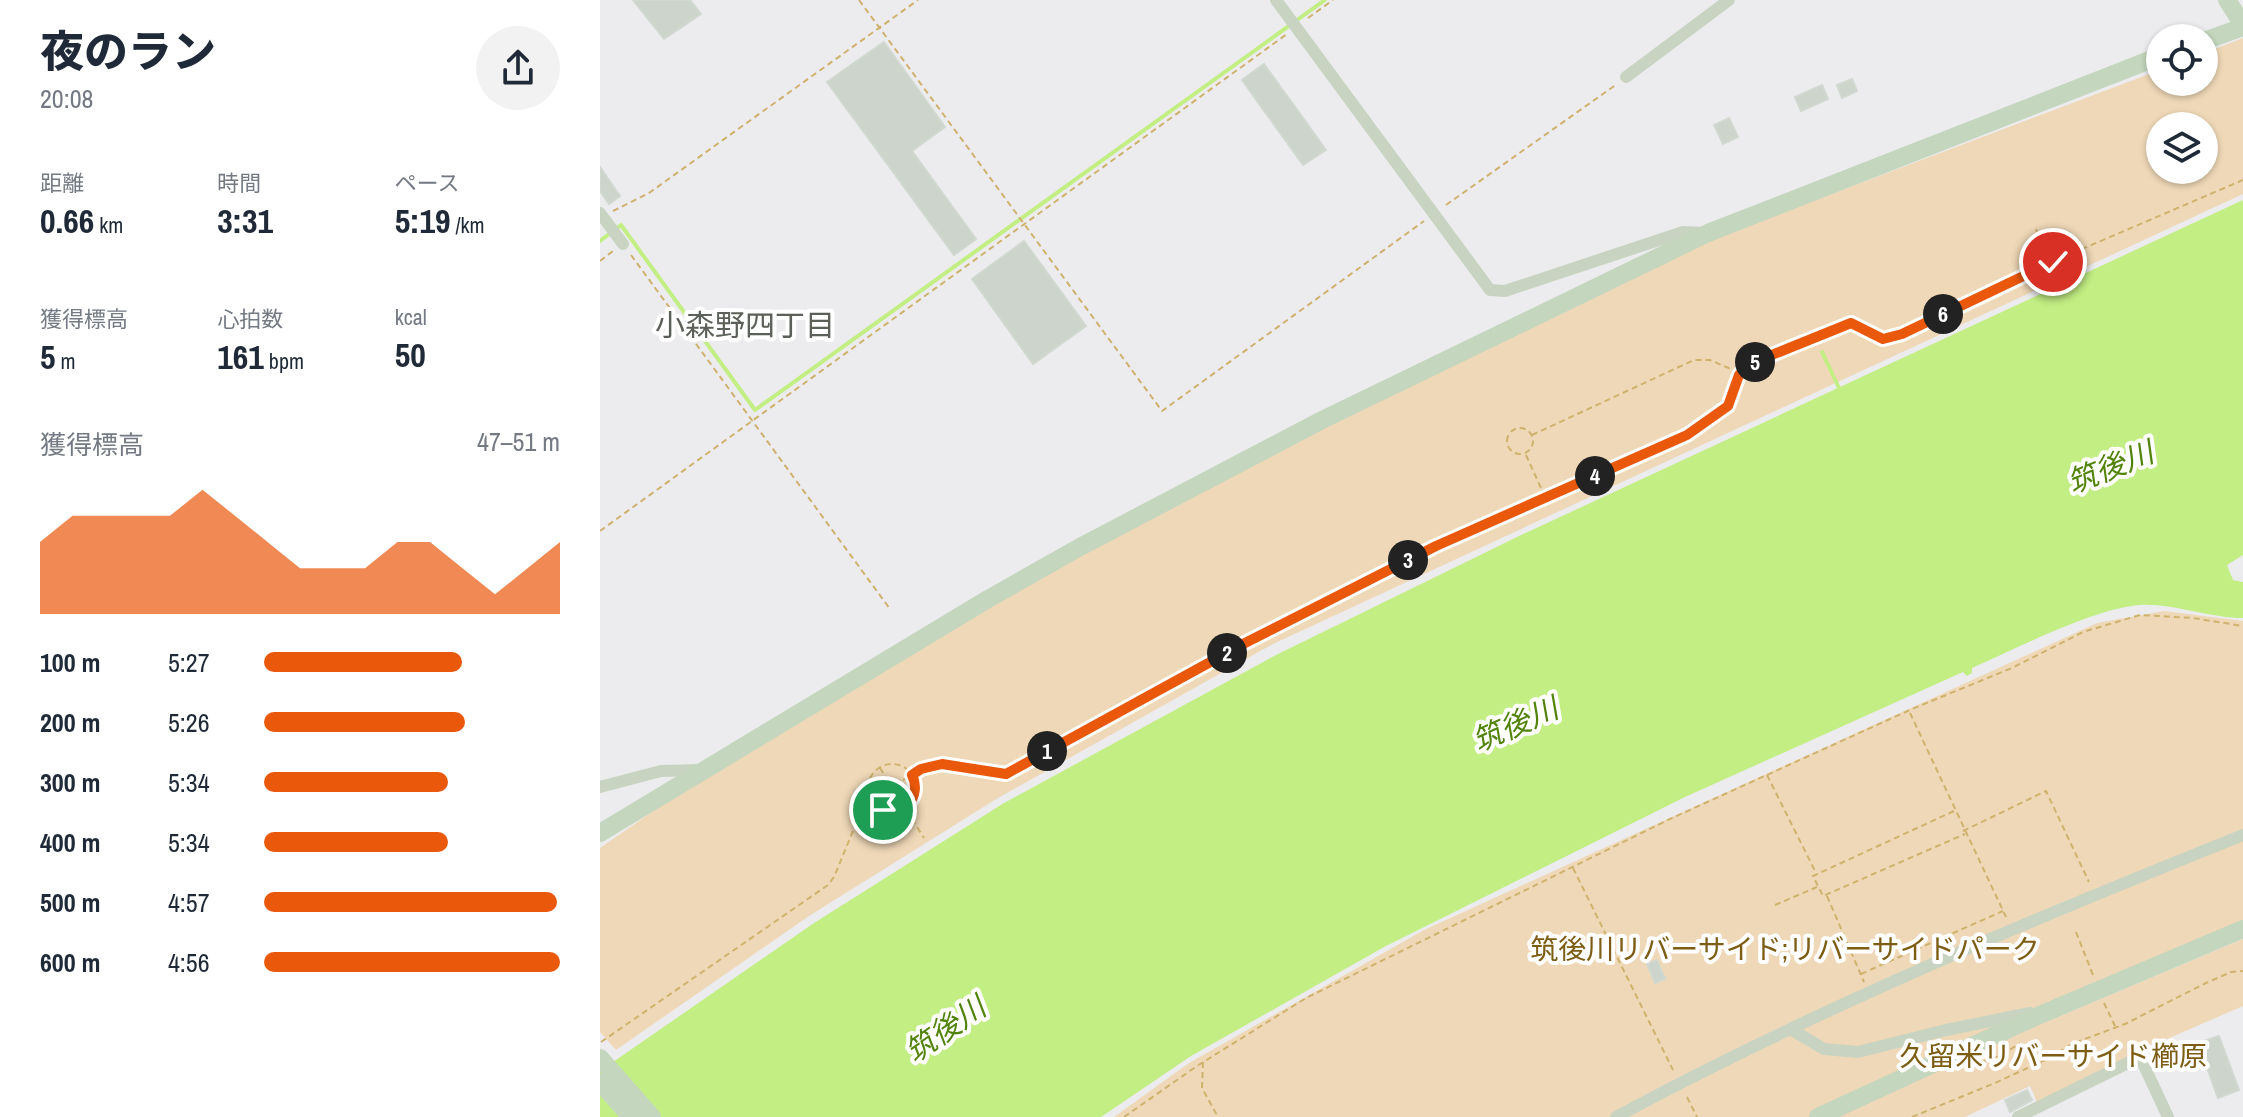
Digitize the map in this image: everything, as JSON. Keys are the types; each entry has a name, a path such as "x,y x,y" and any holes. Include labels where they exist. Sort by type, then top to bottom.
{"street":[{"path":"1276,0 1490,290 1505,291 1683,232 1708,233"},
{"path":"1626,77 1729,0"},
{"path":"2218,36 2243,26 2227,0"},
{"path":"600,833 1080,547 1335,413 1708,233 2146,61"},
{"path":"601,216 623,244"},
{"path":"600,787 661,771 704,769"},
{"path":"1616,1117 1869,993 2012,929 2243,835"},
{"path":"1792,1030 1824,1049 1858,1052 1946,1030 2054,1009 2101,997 2243,929"},
{"path":"1818,1117 2054,1009"},
{"path":"2018,1117 2140,1057 2168,1117"},
{"path":"600,1058 652,1117"},
{"path":"600,1082 631,1117"}],"path":[{"path":"859,0 1162,411 1626,77"},
{"path":"601,216 649,193 918,0"},
{"path":"600,531 1333,0"},
{"path":"600,1043 828,885 856,819 871,800 921,769 942,764 1006,774 1272,629 1436,546 1687,435 1728,406 1741,373 1752,363 1851,323 1883,339 1902,334 2053,262 2243,180"},
{"path":"2034,226 2053,262"},
{"path":"623,244 890,609"},
{"path":"1532,435 1694,360 1710,360 1741,373"},
{"path":"1520,428 1532,435 1532,447 1525,453 1513,452 1508,445 1512,430 1520,428"},
{"path":"1525,453 1545,498"},
{"path":"1124,1117 1203,1062 1306,998 1767,775 2012,668 2083,632 2140,615 2193,618 2243,626"},
{"path":"1909,711 2012,929"},
{"path":"899,765 912,775 916,789 905,808 890,812 876,806 871,800 871,776 880,768 899,765"},
{"path":"880,768 924,838"},
{"path":"1767,775 1816,874"},
{"path":"1954,811 1816,874 1813,876 1823,896 2046,791 2095,894"},
{"path":"1572,867 1697,1117"},
{"path":"1775,905 1818,887"},
{"path":"1826,895 1869,993"},
{"path":"1861,974 2003,911"},
{"path":"2076,932 2116,1027"},
{"path":"1912,1117 1995,1083 2074,1043 2116,1027 2219,978 2243,971"},
{"path":"1203,1062 1202,1088 1218,1117"}],"green space":[{"path":"2243,38 2243,194 1273,644 998,798 809,916 616,1050 600,1032 600,848 662,805 1021,587 1344,416 1710,240 2146,75 2146,96 2218,96 2218,48"},
{"name":"筑後川リバーサイド;リバーサイドパーク","path":"2164,611 2243,621 2243,928 1825,1117 1114,1117 1189,1063 1424,930 2097,623"},
{"name":"久留米リバーサイド櫛原","path":"2243,939 2243,1006 2037,1102 2030,1086 1965,1117 1836,1117 1958,1059"}],"water":[{"name":"筑後川","path":"2243,200 2243,555 2227,565 2233,580 2243,582 2243,618 2139,605 2099,614 2054,631 1972,668 1972,673 1967,676 1963,672 1685,797 1384,947 1191,1056 1101,1117 600,1117 600,1071 814,923 1004,803 1278,654 1517,537"}],"building":[{"path":"633,0 690,0 701,14 664,39"},
{"path":"884,42 945,127 912,151 976,239 954,255 827,82"},
{"path":"1264,64 1326,150 1303,165 1242,80"},
{"path":"1852,79 1857,91 1842,98 1837,85"},
{"path":"1822,85 1828,99 1801,111 1795,97"},
{"path":"1729,118 1738,137 1723,144 1714,125"},
{"path":"600,167 620,196 609,204 600,191"},
{"path":"1024,241 1086,326 1033,364 972,279"},
{"path":"1657,960 1665,979 1655,983 1647,964"},
{"path":"2219,1036 2239,1090 2218,1098 2198,1043"},
{"path":"2027,1090 2032,1100 2010,1112 2005,1100"}],"waterway":[{"path":"600,241 621,225 755,410 1325,0"},
{"path":"1822,352 1839,388"}],"district":[{"name":"小森野四丁目","path":"745,325"}],"route":[{"path":"883,810 897,811 910,803 916,789 912,775 921,769 942,764 1006,774 1245,643 1436,546 1687,435 1728,406 1739,375 1752,363 1851,323 1883,339 1902,334 2053,262"}]}
